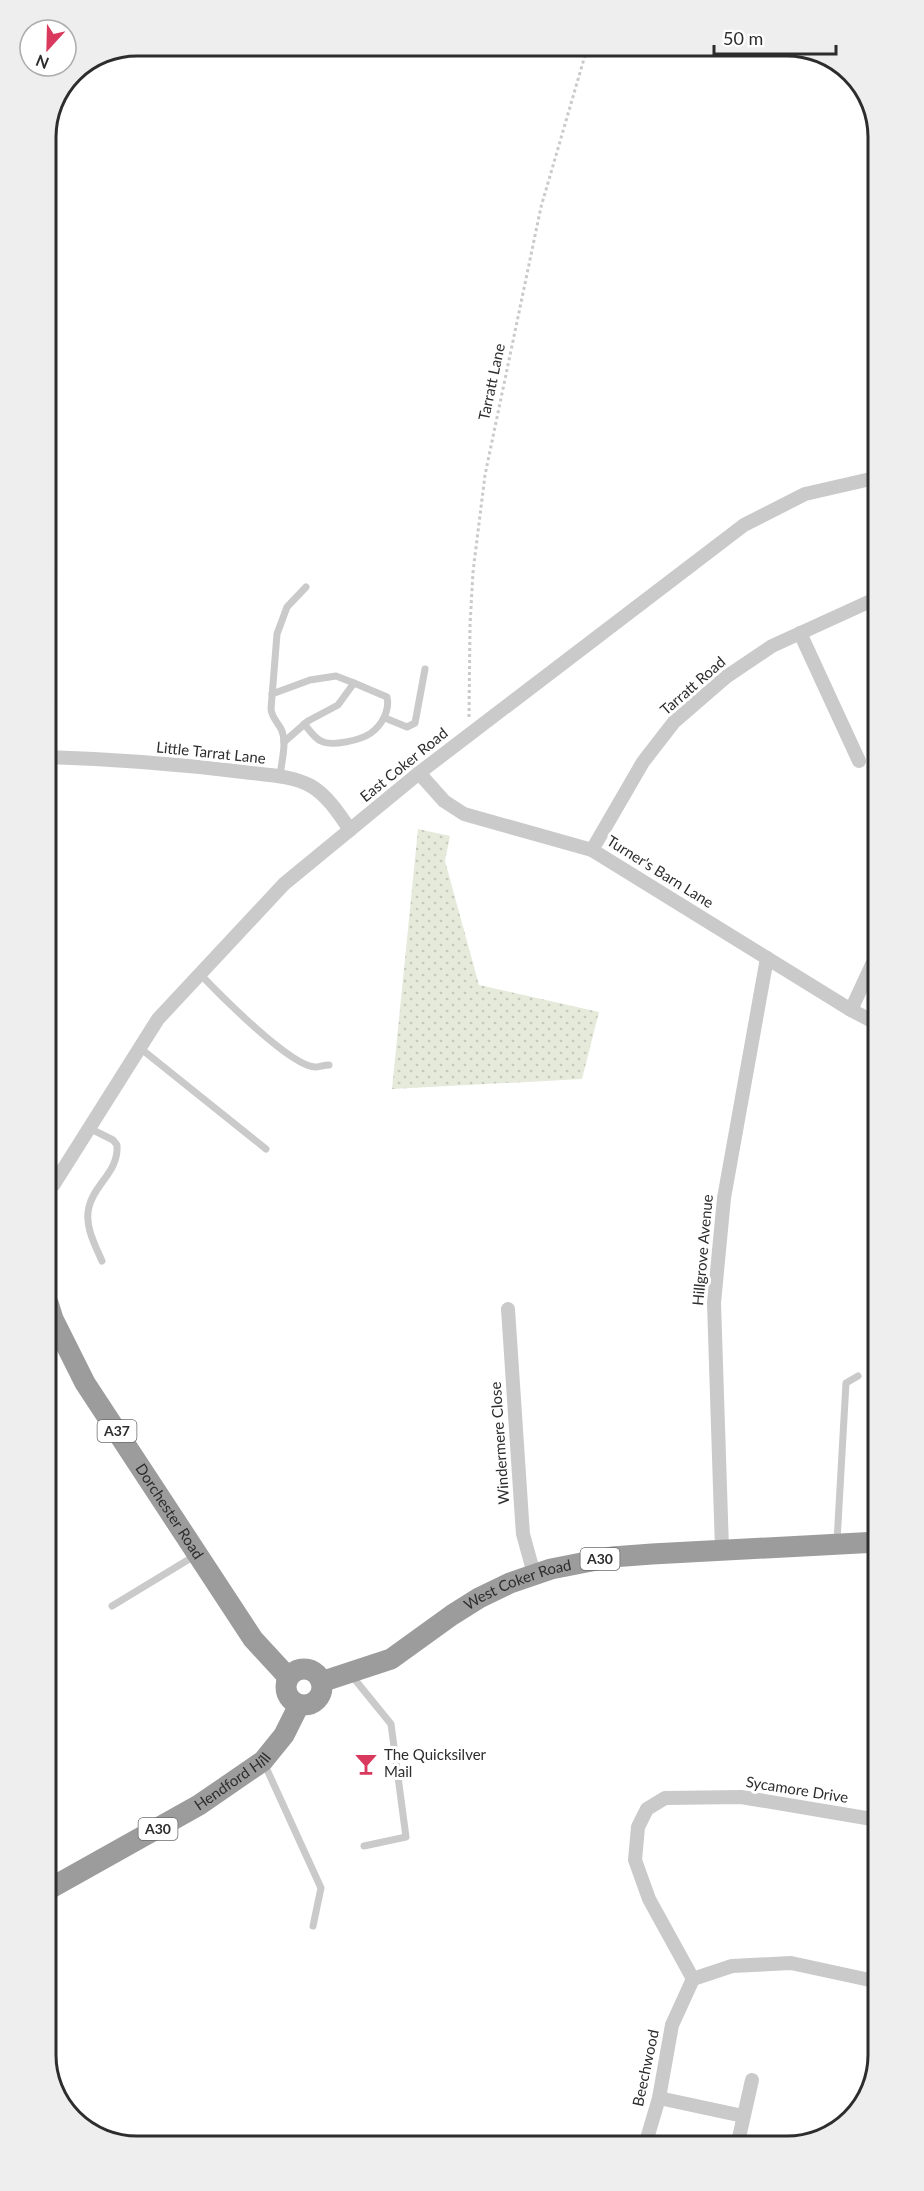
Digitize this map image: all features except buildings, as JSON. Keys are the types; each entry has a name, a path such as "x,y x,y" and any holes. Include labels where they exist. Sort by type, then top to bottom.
{"highway":[{"name":"Dorchester Road","path":"56,1325 85,1383 253,1639 288,1677"},
{"name":"West Coker Road","path":"321,1682 391,1659 479,1598 534,1574 580,1562 612,1557 722,1549 868,1542"},
{"path":"303,1669 314,1673 321,1682 322,1689 317,1700 307,1705 294,1702 287,1694 288,1677 297,1670 303,1669"},
{"name":"Hendford Hill","path":"56,1885 200,1805 263,1761 284,1735 299,1705"}],"street":[{"name":"East Coker Road","path":"56,1181 158,1019 284,884 420,773 744,525 806,495 868,480"},
{"name":"Tarratt Road","path":"592,850 643,762 674,722 726,677 772,646 868,602"},
{"path":"800,633 859,761"},
{"name":"Little Tarrat Lane","path":"56,757 279,777 312,786 326,798 350,830"},
{"name":"Turner's Barn Lane","path":"420,773 444,801 464,814 592,850 868,1019"},
{"name":"Hillgrove Avenue","path":"722,1549 714,1304 724,1198 767,958"},
{"path":"851,1010 868,973"},
{"name":"Windermere Close","path":"508,1309 523,1534 534,1574"},
{"name":"Sycamore Drive","path":"693,1979 649,1899 635,1860 638,1827 647,1809 665,1798 741,1797 868,1818"},
{"path":"693,1979 732,1966 791,1963 868,1980"},
{"name":"Beechwood","path":"648,2136 659,2098 672,2025 693,1979"},
{"path":"739,2136 752,2080"},
{"path":"659,2098 743,2116"}],"lane":[{"path":"279,777 284,741 282,731 272,717 277,634 287,607 306,587"},
{"path":"385,718 407,727 415,723 425,669"},
{"path":"272,694 310,680 336,676 387,697 389,704 385,718 370,733 339,744 321,741 304,724"},
{"path":"284,741 304,724 338,705 354,683"},
{"path":"200,974 238,1013 300,1061 314,1067 329,1065"},
{"path":"140,1048 266,1149"},
{"path":"89,1128 113,1140 117,1146 116,1162 93,1197 88,1209 90,1232 102,1261"},
{"path":"837,1544 846,1383 858,1376"},
{"path":"112,1606 198,1553"},
{"path":"350,1674 391,1724 406,1838 364,1846"},
{"path":"263,1761 321,1888 313,1926"}],"path":[{"name":"Tarratt Lane","path":"474,731 469,717 470,625 473,572 485,475 541,207 585,56"}],"shaded area":[{"path":"418,829 450,836 445,861 479,985 599,1012 582,1079 392,1089"}],"place":[{"name":"The Quicksilver Mail","path":"366,1764"}]}
